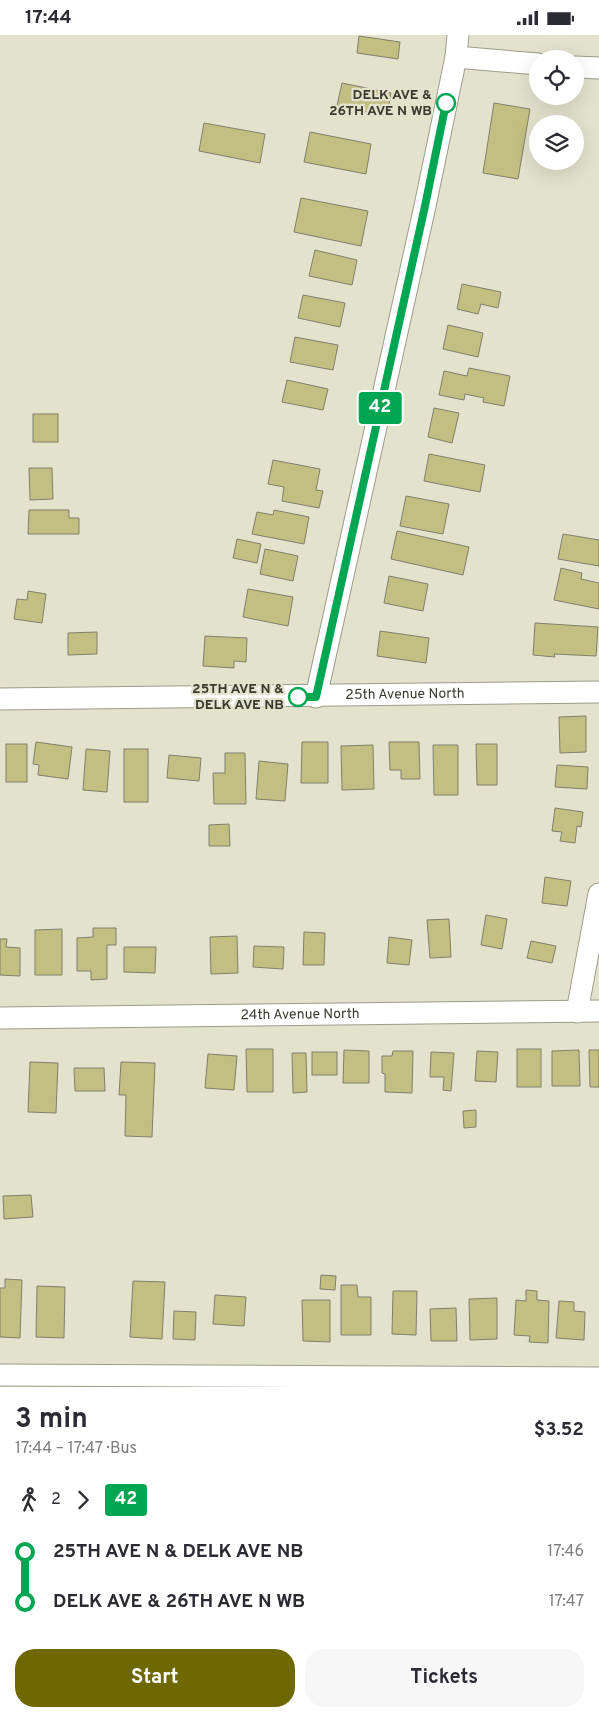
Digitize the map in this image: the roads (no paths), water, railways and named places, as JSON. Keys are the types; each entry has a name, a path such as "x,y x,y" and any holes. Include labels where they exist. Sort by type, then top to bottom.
{"street":[{"path":"316,697 425,206 456,57 458,35"},
{"path":"456,57 529,63"},
{"path":"584,67 599,68"},
{"name":"25th Avenue North","path":"0,699 599,693"},
{"path":"576,1012 599,894"},
{"name":"24th Avenue North","path":"0,1018 599,1011"},
{"path":"0,1375 599,1378"}],"place":[{"name":"DELK AVE & 26TH AVE N WB","path":"446,103"},
{"name":"25TH AVE N & DELK AVE NB","path":"298,697"}]}
